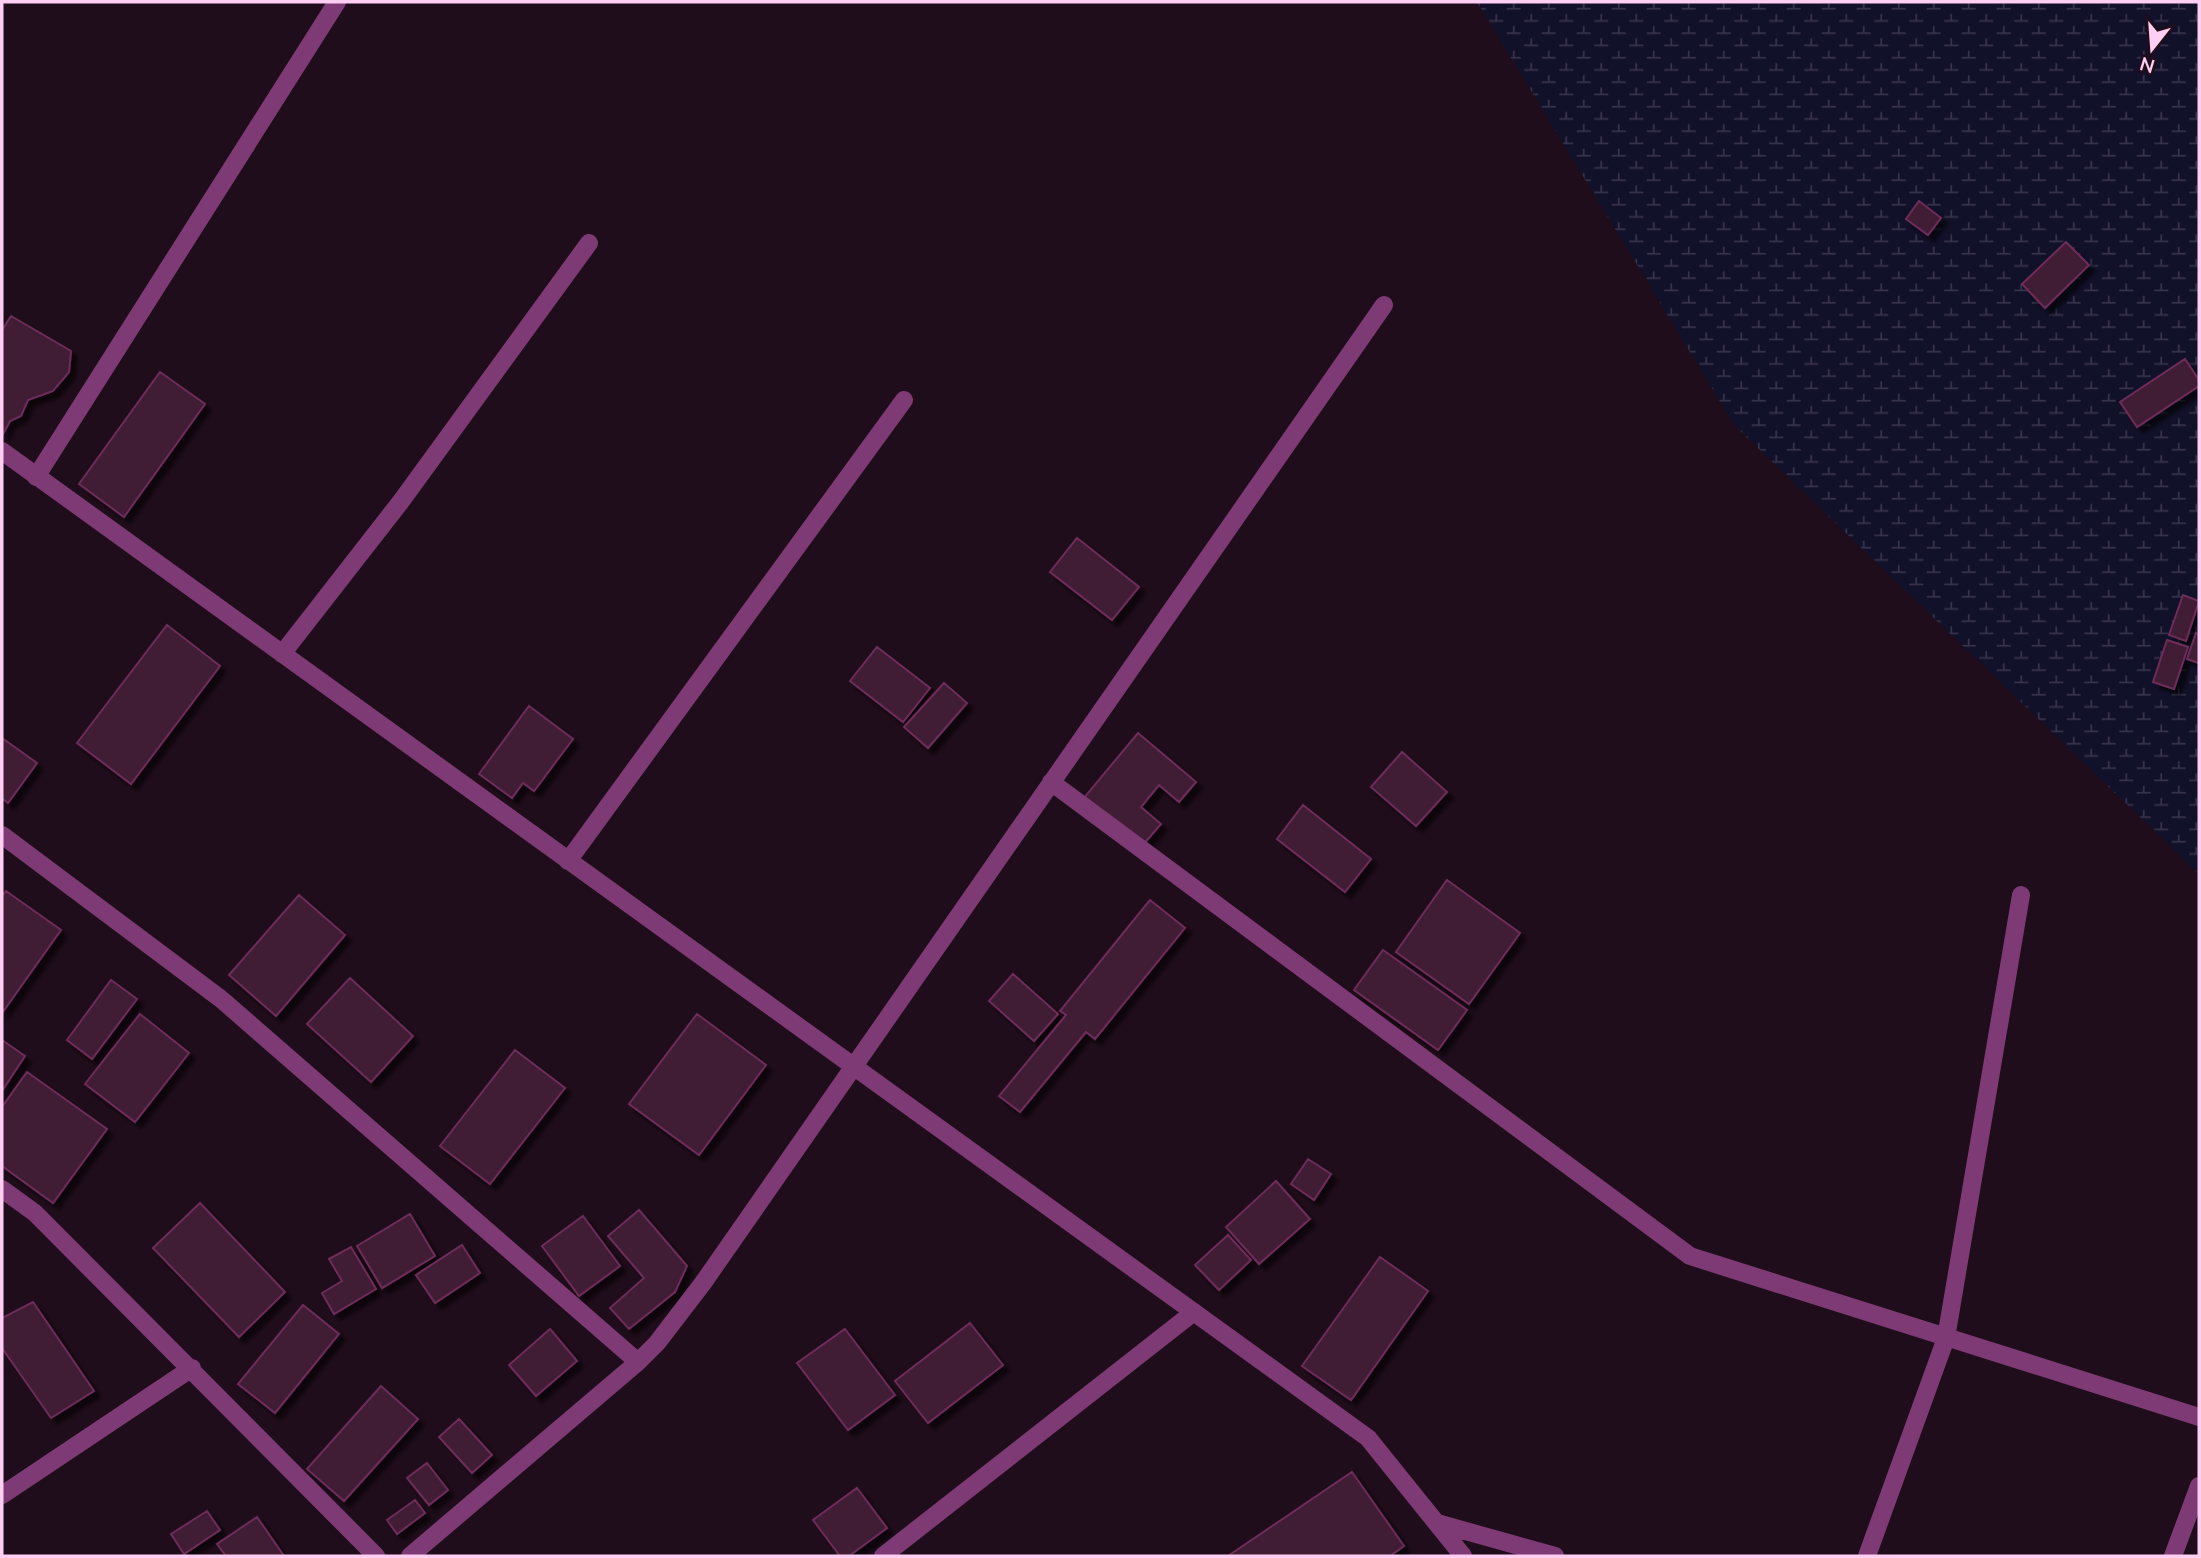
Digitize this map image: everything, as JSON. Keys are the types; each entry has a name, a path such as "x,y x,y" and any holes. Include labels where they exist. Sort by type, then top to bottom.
{"street":[{"path":"36,477 337,2"},
{"path":"282,654 402,500 589,243"},
{"path":"410,1556 657,1343 703,1283 1384,305"},
{"path":"568,861 904,400"},
{"path":"2,451 1368,1438 1463,1556"},
{"path":"1051,782 1690,1256 2199,1417"},
{"path":"2,835 221,999 638,1362"},
{"path":"1867,1556 1946,1338 2021,895"},
{"path":"2,1189 35,1213 376,1556"},
{"path":"883,1556 1194,1312"},
{"path":"2,1495 192,1368"},
{"path":"2173,1556 2199,1486"},
{"path":"1437,1523 1555,1556"},
{"path":"1493,1556 1509,1545"}],"green space":[{"path":"1477,2 2199,2 2199,874 1735,426"}],"building":[{"path":"1919,201 1941,218 1928,235 1906,219"},
{"path":"2066,242 2089,265 2045,308 2022,284"},
{"path":"11,316 71,351 69,372 53,391 28,400 21,416 10,421 2,436 2,330"},
{"path":"2185,359 2199,380 2199,386 2137,427 2120,402"},
{"path":"160,372 205,404 124,517 79,484"},
{"path":"1077,538 1139,587 1112,620 1050,572"},
{"path":"2183,595 2199,601 2186,641 2169,635"},
{"path":"167,625 220,666 131,784 77,743"},
{"path":"2196,633 2199,635 2199,663 2187,659"},
{"path":"2167,640 2188,647 2174,689 2153,682"},
{"path":"877,647 930,688 903,722 850,681"},
{"path":"944,683 967,703 928,748 904,727"},
{"path":"529,706 573,739 534,791 523,783 512,798 479,774"},
{"path":"1138,733 1196,782 1179,802 1159,785 1141,807 1161,824 1141,847 1083,799"},
{"path":"2,738 37,763 8,803 2,798"},
{"path":"1402,752 1447,792 1416,826 1371,787"},
{"path":"1303,805 1371,859 1345,892 1277,839"},
{"path":"1447,880 1520,933 1469,1004 1396,952"},
{"path":"6,891 61,930 2,1013 2,896"},
{"path":"299,895 345,935 276,1016 229,975"},
{"path":"1150,900 1185,928 1095,1039 1086,1032 1020,1112 999,1096 1066,1015 1060,1011"},
{"path":"1383,950 1467,1010 1438,1050 1354,990"},
{"path":"1013,974 1058,1014 1034,1041 989,1001"},
{"path":"350,978 413,1036 371,1082 307,1024"},
{"path":"111,980 137,999 92,1059 67,1040"},
{"path":"140,1014 189,1053 135,1122 85,1084"},
{"path":"697,1014 766,1065 699,1155 629,1104"},
{"path":"2,1040 25,1056 2,1091"},
{"path":"515,1050 565,1088 490,1184 440,1146"},
{"path":"27,1072 107,1129 53,1203 2,1166 2,1107"},
{"path":"1308,1159 1331,1174 1314,1200 1291,1184"},
{"path":"1276,1181 1310,1219 1259,1264 1226,1227"},
{"path":"200,1203 285,1292 239,1337 153,1248"},
{"path":"639,1210 687,1266 675,1292 629,1329 610,1308 644,1278 608,1236"},
{"path":"410,1214 435,1256 382,1288 357,1246"},
{"path":"583,1216 620,1266 579,1296 542,1246"},
{"path":"1228,1235 1251,1260 1219,1290 1195,1265"},
{"path":"462,1245 480,1273 435,1303 416,1275"},
{"path":"351,1247 376,1289 334,1314 322,1293 342,1281 329,1259"},
{"path":"1380,1257 1428,1291 1351,1400 1302,1366"},
{"path":"33,1302 94,1391 51,1418 2,1348 2,1318"},
{"path":"303,1305 339,1334 275,1413 238,1384"},
{"path":"970,1323 1003,1365 928,1423 895,1381"},
{"path":"550,1329 577,1361 536,1396 509,1365"},
{"path":"845,1329 895,1395 848,1430 797,1363"},
{"path":"381,1386 418,1419 344,1501 307,1469"},
{"path":"459,1419 492,1455 472,1473 439,1437"},
{"path":"427,1463 448,1490 429,1505 407,1478"},
{"path":"1352,1472 1404,1546 1390,1556 1228,1556"},
{"path":"857,1488 887,1528 849,1556 840,1556 813,1520"},
{"path":"415,1500 425,1513 397,1534 387,1520"},
{"path":"207,1511 220,1530 184,1554 171,1534"},
{"path":"257,1517 284,1556 226,1556 217,1544"}]}
